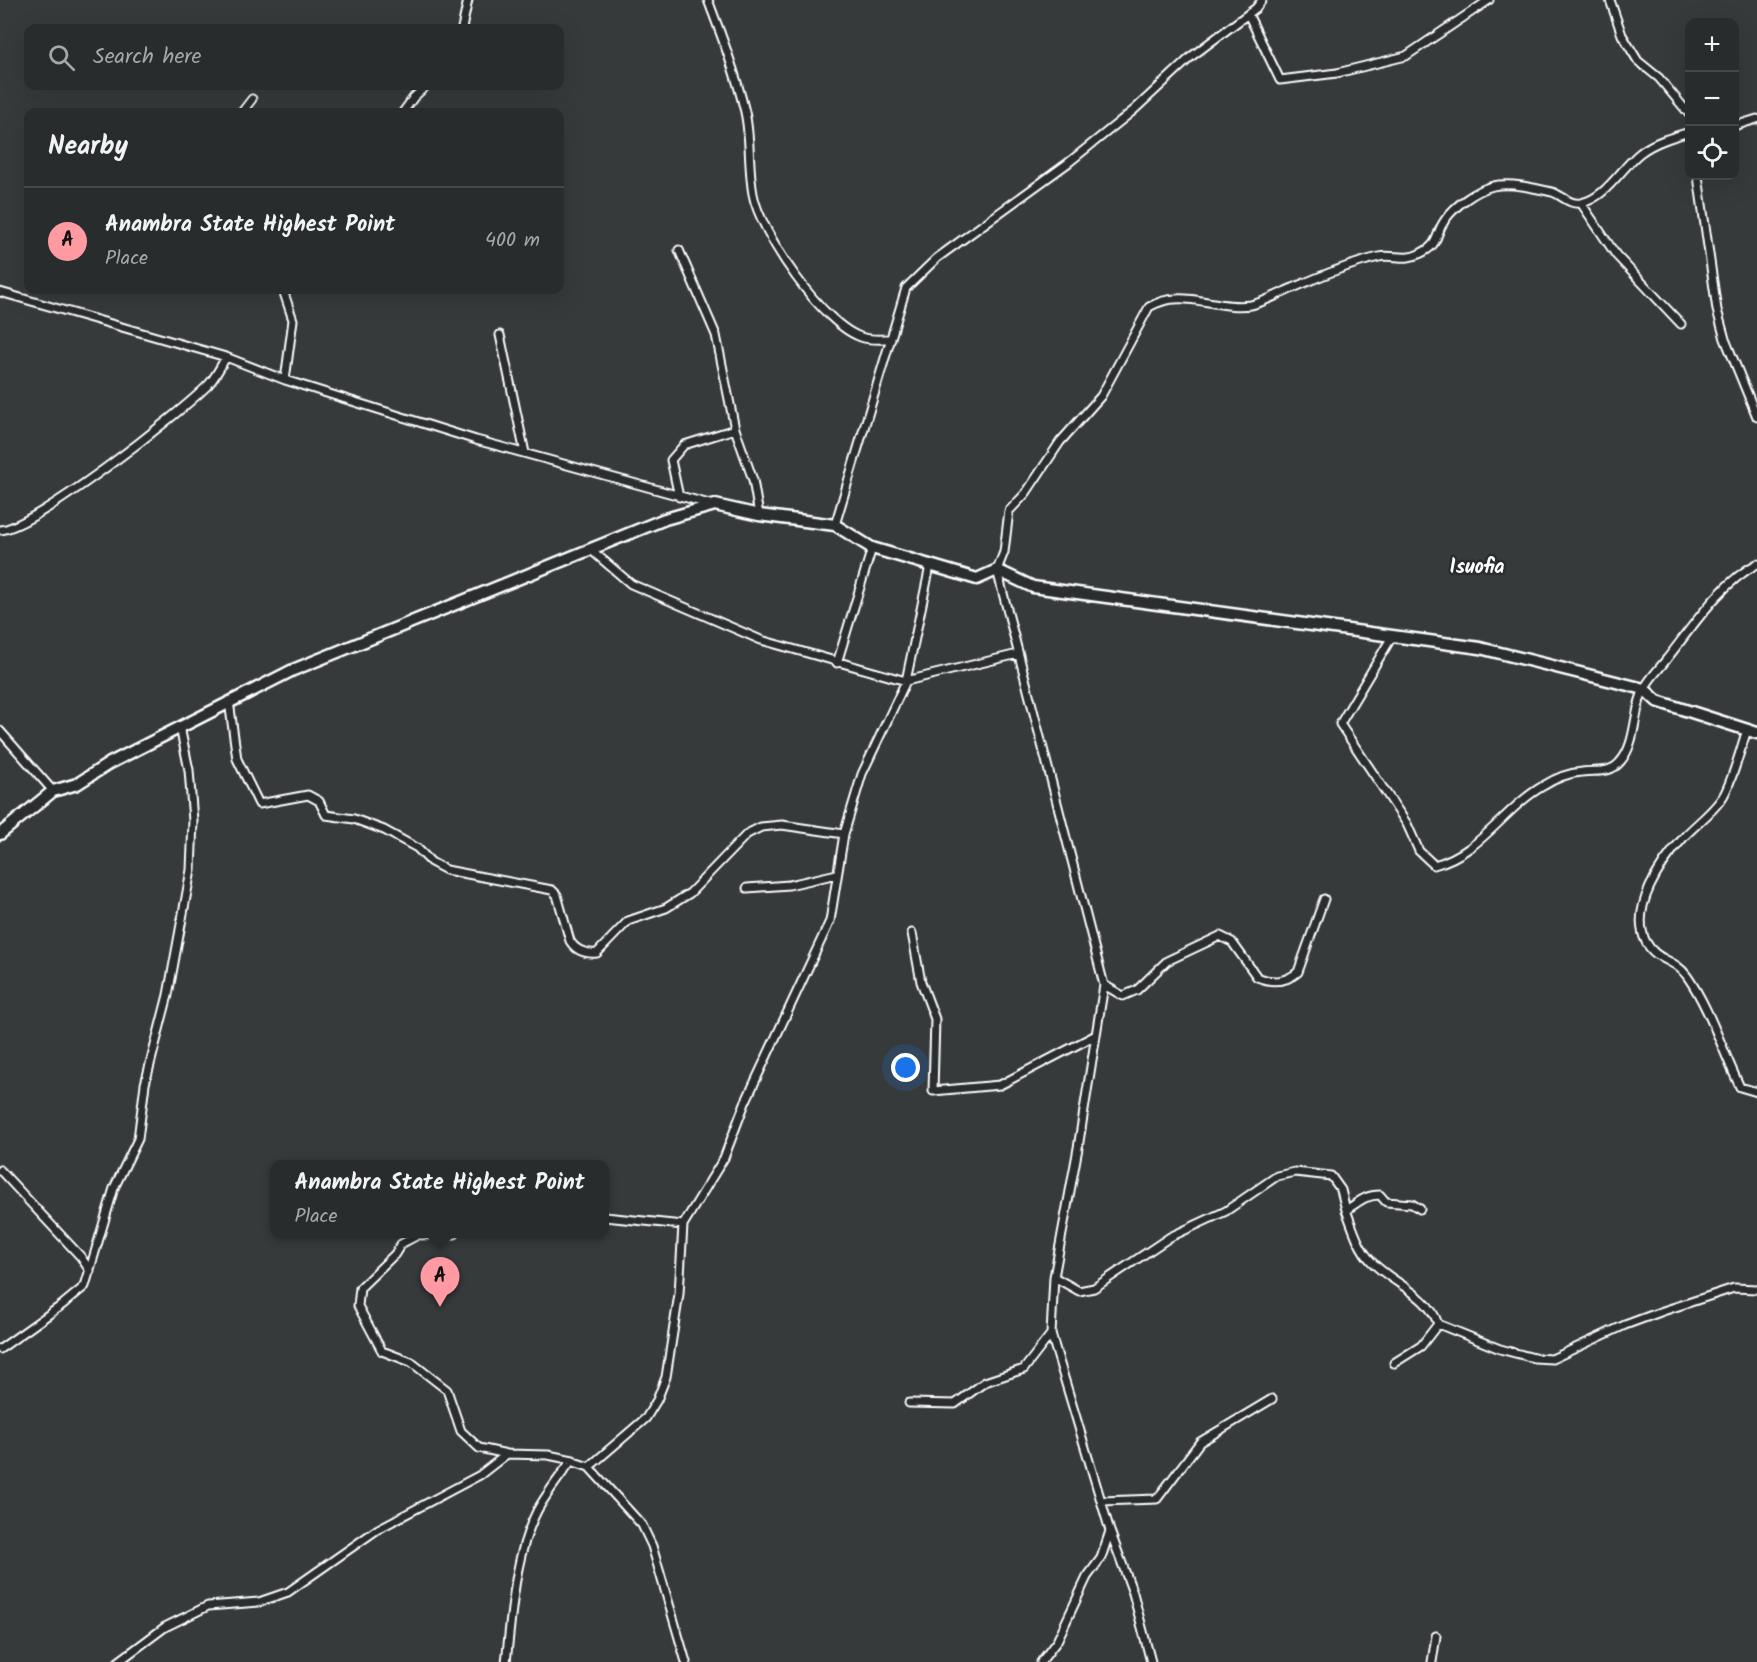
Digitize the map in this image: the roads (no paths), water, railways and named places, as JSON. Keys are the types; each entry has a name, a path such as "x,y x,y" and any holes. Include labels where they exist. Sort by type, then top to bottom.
{"main road":[{"path":"0,834 53,792 76,784 110,763 229,701 321,658 665,519 715,505 759,515 835,525 872,548 976,579 997,570 1034,587 1393,635 1521,657 1644,689 1657,701 1752,732"}],"street":[{"path":"463,24 468,0"},
{"path":"708,0 728,53 745,115 753,195 768,232 803,287 835,322 863,338 891,339"},
{"path":"835,525 906,288 937,258 1068,163 1134,110 1192,56 1248,14 1262,0"},
{"path":"1248,14 1280,80 1337,73 1406,56 1489,0"},
{"path":"1610,0 1622,35 1638,61 1659,78 1685,111"},
{"path":"406,108 422,90"},
{"path":"245,108 252,99"},
{"path":"1739,124 1757,119"},
{"path":"1151,1662 1133,1593 1110,1531 1051,1334 1054,1277 1078,1148 1094,1036 1104,985 1070,844 997,570 1004,552 1009,511 1026,493 1060,442 1101,396 1149,307 1171,298 1240,306 1255,304 1320,276 1381,256 1400,258 1418,255 1437,242 1445,219 1484,189 1496,185 1554,192 1568,201 1581,203 1597,196 1647,148 1685,134"},
{"path":"1699,180 1717,310 1725,339 1757,417"},
{"path":"1581,203 1616,255 1681,324"},
{"path":"679,250 716,335 735,429 753,480 759,515"},
{"path":"0,292 226,357 285,381 525,453 613,475 679,497 715,505"},
{"path":"284,294 293,320 285,381"},
{"path":"500,335 525,453"},
{"path":"0,530 10,530 53,504 166,422 211,382 226,357"},
{"path":"679,497 671,460 684,445 735,429"},
{"path":"837,663 872,548"},
{"path":"590,549 631,584 761,640 906,681 1018,654"},
{"path":"1393,635 1340,724 1407,824 1419,851 1434,865 1452,860 1476,845 1521,802 1544,785 1581,772 1609,770 1619,764 1627,753 1644,689 1697,619 1733,581 1757,564"},
{"path":"589,1467 646,1418 657,1400 666,1377 679,1294 683,1225 724,1158 745,1103 830,921 844,834 862,774 906,681 930,566"},
{"path":"229,701 237,759 259,804 302,795 313,796 319,801 326,815 354,819 384,830 417,848 446,870 552,890 557,895 573,947 584,952 597,953 628,921 666,908 690,893 713,871 732,846 747,834 761,827 802,826 844,834"},
{"path":"0,1349 85,1286 114,1188 138,1139 145,1084 168,995 191,870 193,821 189,770 180,727"},
{"path":"0,731 53,792"},
{"path":"1752,732 1728,789 1721,800 1676,847 1660,871 1640,914 1646,941 1655,956 1674,963 1692,984 1740,1087 1757,1092"},
{"path":"747,888 789,885 837,874"},
{"path":"1104,985 1123,996 1137,990 1167,961 1220,936 1232,942 1257,977 1278,982 1291,979 1298,972 1324,899"},
{"path":"912,933 921,982 935,1019 933,1091 1000,1086 1094,1036"},
{"path":"0,1170 81,1257 90,1271"},
{"path":"1054,1277 1079,1291 1094,1288 1170,1237 1226,1211 1276,1176 1295,1172 1330,1176 1341,1191 1362,1249 1372,1262 1434,1311 1438,1324"},
{"path":"1346,1210 1363,1197 1371,1195 1380,1195 1386,1203 1412,1204 1420,1209"},
{"path":"609,1217 683,1225"},
{"path":"412,1238 401,1244 395,1254 360,1288 358,1306 382,1351 411,1362 447,1390 461,1431 479,1448 507,1454 548,1455 574,1460 571,1461 536,1512 525,1545 515,1590 506,1662"},
{"path":"1438,1324 1500,1348 1534,1358 1552,1359 1625,1325 1663,1311 1734,1288 1757,1289"},
{"path":"1394,1363 1421,1346 1438,1324"},
{"path":"909,1403 955,1404 985,1382 1024,1368 1051,1334"},
{"path":"1101,1501 1157,1499 1200,1442 1272,1399"},
{"path":"118,1662 165,1627 208,1606 259,1602 288,1592 378,1529 480,1475 507,1454"},
{"path":"571,1461 589,1467 642,1525 652,1546 686,1662"},
{"path":"1041,1662 1057,1641 1087,1577 1101,1557 1110,1531"},
{"path":"1432,1662 1436,1636"}],"place":[{"name":"Anambra State Highest Point","path":"440,1307"}],"district":[{"name":"Isuofia","path":"1477,568"}]}
